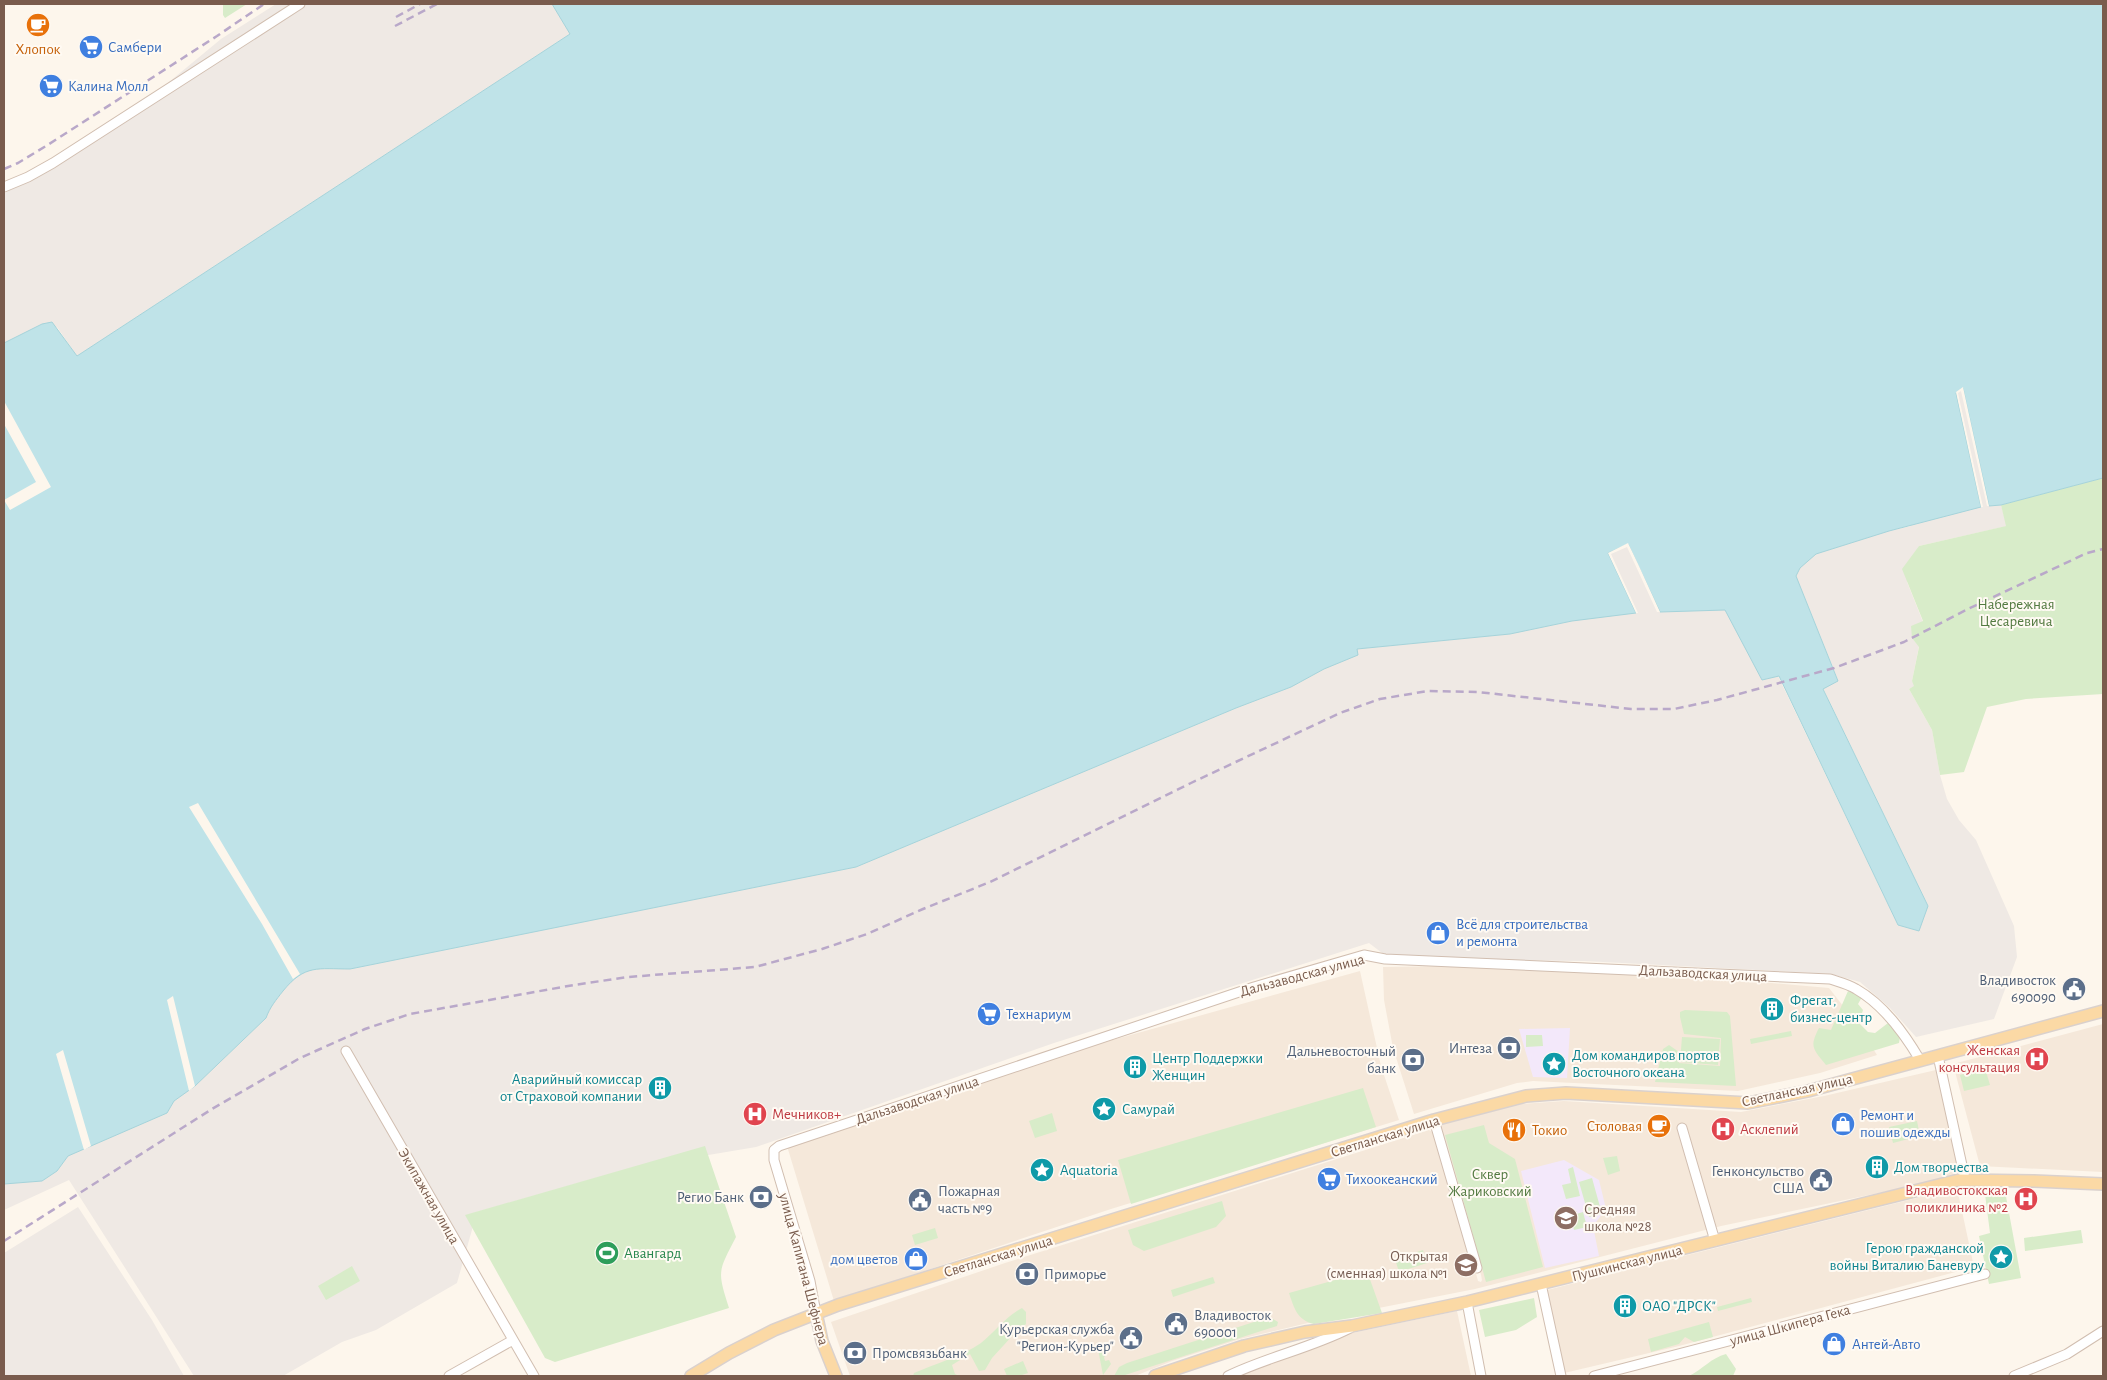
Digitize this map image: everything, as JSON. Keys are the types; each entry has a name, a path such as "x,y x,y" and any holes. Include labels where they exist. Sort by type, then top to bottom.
{"main road":[{"name":"Светланская улица","path":"691,1376 729,1353 774,1330 816,1313 1434,1120 1526,1096 1566,1093 1748,1103 1808,1091 2103,1011"},
{"name":"Пушкинская улица","path":"1155,1376 1244,1346 1305,1332 1352,1326 1467,1302 1965,1179 2103,1184"},
{"name":"улица Капитана Шефнера","path":"816,1313 822,1341 836,1376"}],"street":[{"path":"4,187 53,163 300,4"},
{"name":"Дальзаводская улица","path":"774,1160 774,1150 784,1144 1254,987 1364,955 1378,958 1830,979 1855,988 1885,1011 1909,1041 1920,1060"},
{"name":"Экипажная улица","path":"346,1051 534,1376"},
{"path":"1938,1056 1965,1179"},
{"path":"1434,1120 1478,1268"},
{"path":"1682,1128 1715,1241"},
{"name":"улица Капитана Шефнера","path":"774,1160 810,1281 816,1313"},
{"name":"улица Шкипера Гека","path":"1594,1376 1985,1274"},
{"path":"1541,1284 1561,1376"},
{"path":"1467,1302 1481,1376"},
{"path":"1228,1376 1272,1358 1327,1340 1352,1326"},
{"path":"2014,1376 2067,1354 2103,1331"},
{"path":"449,1376 513,1340"}],"shaded area":[{"path":"276,4 552,4 570,34 77,356 57,327 42,324 4,343 4,193 51,169 105,135 221,39"},
{"path":"1935,193 1992,506 2001,505 2007,526 1919,546 1907,582 1923,622 1912,638 1919,646 1912,681 1915,686 1909,689 1932,730 1940,775 1947,799 1959,820 1976,840 2014,926 2017,957 1994,1019 1916,1037 1890,1008 1860,982 1831,974 1584,961 1390,959 1369,943 1054,1043 756,1147 631,1168 477,1212 457,1283 376,1330 342,1342 283,1376 194,1376 69,1180 4,1210 4,1184 42,1181 57,1171 68,1156 167,1113 174,1101 195,1086 266,1018 270,1007 293,979 300,974 313,969 350,969 856,867 1236,708 1291,687 1324,669 1357,655 1357,649 1510,634 1572,621 1608,553 1628,543 1726,610 1762,680 1778,676 1898,925 1928,906 1823,688 1838,680 1796,576 1800,568 1816,554 1911,526 1956,393"},
{"path":"1447,966 1725,979 1829,988 1858,1025 1877,1055 1820,1073 1738,1091 1533,1081 1517,1083 1414,1114 1393,1048 1384,1000 1383,967"},
{"path":"1360,971 1381,1066 1399,1120 1111,1209 834,1301 787,1146 1066,1053"},
{"path":"2103,1024 2103,1172 1980,1166 1953,1064"},
{"path":"1570,1028 1567,1078 1533,1077 1519,1029"},
{"path":"1936,1070 1960,1176 1721,1226 1475,1289 1333,1317 1240,1339 1172,1361 1135,1376 850,1376 831,1322 1005,1263 1429,1130 1434,1133 1465,1232 1478,1281 1481,1282 1480,1270 1439,1125 1519,1104 1564,1101 1741,1112 1824,1096"},
{"name":"Средняя школа №28","path":"1564,1160 1599,1180 1606,1209 1593,1226 1599,1256 1545,1268 1521,1171"},
{"path":"1957,1188 1974,1267 1679,1346 1560,1374 1543,1291"},
{"path":"78,1207 152,1320 184,1376 4,1376 4,1253"},
{"path":"1457,1311 1471,1376 1224,1376 1338,1336"}],"green space":[{"path":"223,4 247,4 225,18 223,15"},
{"name":"Набережная Цесаревича","path":"2103,478 2103,694 2026,699 1987,707 1964,772 1940,775 1932,730 1909,689 1914,686 1912,681 1919,647 1912,638 1911,626 1923,621 1902,569 1919,546 2006,526 2001,505"},
{"path":"1848,991 1862,997 1858,1004 1863,1010 1859,1023 1868,1032 1875,1033 1888,1023 1900,1037 1899,1043 1826,1065 1815,1051 1814,1040 1819,1028 1831,1030"},
{"path":"1685,1010 1727,1012 1730,1016 1736,1086 1655,1082 1663,1049 1669,1045 1679,1052 1679,1063 1720,1066 1721,1038 1684,1034 1680,1012"},
{"path":"1791,1031 1792,1036 1751,1044 1750,1039"},
{"path":"1526,1035 1542,1035 1543,1046 1526,1047"},
{"path":"1682,1037 1720,1039 1718,1065 1680,1062"},
{"path":"1985,1068 1990,1085 1964,1091 1960,1075"},
{"path":"1363,1088 1376,1127 1131,1204 1118,1160"},
{"path":"1052,1113 1057,1131 1035,1138 1029,1121"},
{"path":"1917,1121 1920,1136 1893,1143 1889,1127"},
{"name":"Сквер Жариковский","path":"1484,1125 1489,1143 1515,1159 1543,1267 1486,1282 1445,1135"},
{"name":"Авангард","path":"705,1146 736,1237 721,1271 722,1286 729,1308 555,1362 545,1358 465,1215"},
{"path":"1617,1156 1620,1171 1608,1175 1603,1158"},
{"path":"1573,1167 1580,1196 1566,1199 1562,1185 1571,1183 1568,1169"},
{"path":"1592,1178 1602,1214 1589,1217 1579,1182"},
{"path":"2005,1191 2021,1278 1989,1284 1979,1236 1990,1233 1985,1194"},
{"path":"1222,1201 1226,1216 1216,1227 1144,1251 1133,1245 1128,1230"},
{"path":"1583,1212 1587,1227 1574,1230 1570,1216"},
{"path":"935,1228 938,1238 915,1245 912,1235"},
{"path":"2081,1230 2083,1243 2025,1251 2024,1238"},
{"path":"1423,1250 1427,1263 1399,1272 1395,1259"},
{"path":"352,1266 360,1281 326,1300 318,1286"},
{"path":"1367,1271 1382,1313 1314,1324 1304,1320 1297,1313 1289,1293"},
{"path":"1213,1277 1215,1283 1173,1297 1171,1290"},
{"path":"1534,1298 1537,1317 1516,1330 1485,1337 1479,1310"},
{"path":"1751,1298 1752,1302 1718,1311 1717,1307"},
{"path":"1022,1308 1026,1312 1026,1324 992,1358 985,1370 979,1371 970,1354 952,1365 955,1374 959,1376 913,1376 914,1373 974,1348 1011,1315"},
{"path":"1273,1319 1278,1322 1277,1326 1122,1376 1114,1376 1119,1367 1127,1363 1260,1320"},
{"path":"1709,1322 1713,1337 1694,1342 1685,1337 1679,1344 1651,1352 1648,1339"},
{"path":"1105,1346 1107,1355 1104,1357 1105,1361 1109,1360 1111,1364 1103,1375 1098,1349"},
{"path":"1726,1354 1736,1369 1733,1376 1689,1376 1716,1358"},
{"path":"1023,1361 1028,1373 1019,1376 1007,1376 1004,1369"}],"water":[{"path":"552,4 2103,4 2103,478 2001,505 1989,506 1963,388 1956,393 1981,507 1889,531 1816,554 1800,568 1796,576 1838,681 1823,689 1928,906 1919,931 1898,925 1779,676 1762,680 1725,610 1660,612 1628,544 1608,553 1636,613 1572,621 1510,634 1357,649 1358,655 1324,669 1291,687 1236,708 856,867 350,969 321,969 305,972 291,982 283,991 271,1007 266,1018 195,1086 174,1101 167,1113 68,1156 57,1171 42,1181 4,1184 4,343 42,324 52,322 77,356 570,34"}],"pier":[{"path":"1963,387 1989,506 1987,506 1961,391 1958,393 1983,507 1981,507 1956,392"},
{"path":"4,401 51,487 10,510 4,500 36,482 4,424"},
{"path":"1628,543 1660,612 1657,612 1627,547 1611,554 1638,613 1636,613 1608,553"},
{"path":"198,803 300,974 293,979 262,924 189,807"},
{"path":"173,996 195,1086 189,1091 167,1000"},
{"path":"63,1050 91,1146 84,1150 56,1054"}],"railway":[{"path":"4,169 46,146 264,4"},
{"path":"396,17 420,4"},
{"path":"395,26 437,4"},
{"path":"4,1241 212,1109 300,1058 365,1029 410,1014 628,977 755,967 822,949 867,934 990,882 1191,783 1340,713 1380,699 1428,691 1478,692 1631,709 1674,709 1717,700 1834,668 1904,642 1968,609 2087,553 2103,549"}],"place":[{"name":"Хлопок","path":"38,25"},
{"name":"Самбери","path":"91,47"},
{"name":"Калина Молл","path":"51,86"},
{"name":"Всё для строительства и ремонта","path":"1438,933"},
{"name":"Владивосток 690090","path":"2074,989"},
{"name":"Фрегат, бизнес-центр","path":"1772,1009"},
{"name":"Технариум","path":"989,1014"},
{"name":"Интеза","path":"1509,1048"},
{"name":"Женская консультация","path":"2037,1059"},
{"name":"Дальневосточный банк","path":"1413,1060"},
{"name":"Дом командиров портов Восточного океана","path":"1554,1064"},
{"name":"Центр Поддержки Женщин","path":"1135,1067"},
{"name":"Аварийный комиссар от Страховой компании","path":"660,1088"},
{"name":"Самурай","path":"1104,1109"},
{"name":"Мечников+","path":"755,1114"},
{"name":"Ремонт и пошив одежды","path":"1843,1124"},
{"name":"Столовая","path":"1659,1126"},
{"name":"Асклепий","path":"1723,1129"},
{"name":"Токио","path":"1514,1130"},
{"name":"Дом творчества","path":"1877,1167"},
{"name":"Aquatoria","path":"1042,1170"},
{"name":"Тихоокеанский","path":"1329,1179"},
{"name":"Генконсульство США","path":"1821,1180"},
{"name":"Регио Банк","path":"761,1197"},
{"name":"Владивостокская поликлиника №2","path":"2026,1199"},
{"name":"Пожарная часть №9","path":"920,1200"},
{"name":"Средняя школа №28","path":"1566,1218"},
{"name":"Авангард","path":"607,1253"},
{"name":"Герою гражданской войны Виталию Баневуру","path":"2001,1257"},
{"name":"дом цветов","path":"916,1259"},
{"name":"Открытая (сменная) школа №1","path":"1466,1265"},
{"name":"Приморье","path":"1027,1274"},
{"name":"ОАО \"ДРСК\"","path":"1625,1306"},
{"name":"Владивосток 690001","path":"1176,1324"},
{"name":"Курьерская служба \"Регион-Курьер\"","path":"1131,1338"},
{"name":"Антей-Авто","path":"1834,1344"},
{"name":"Промсвязьбанк","path":"855,1353"}]}
